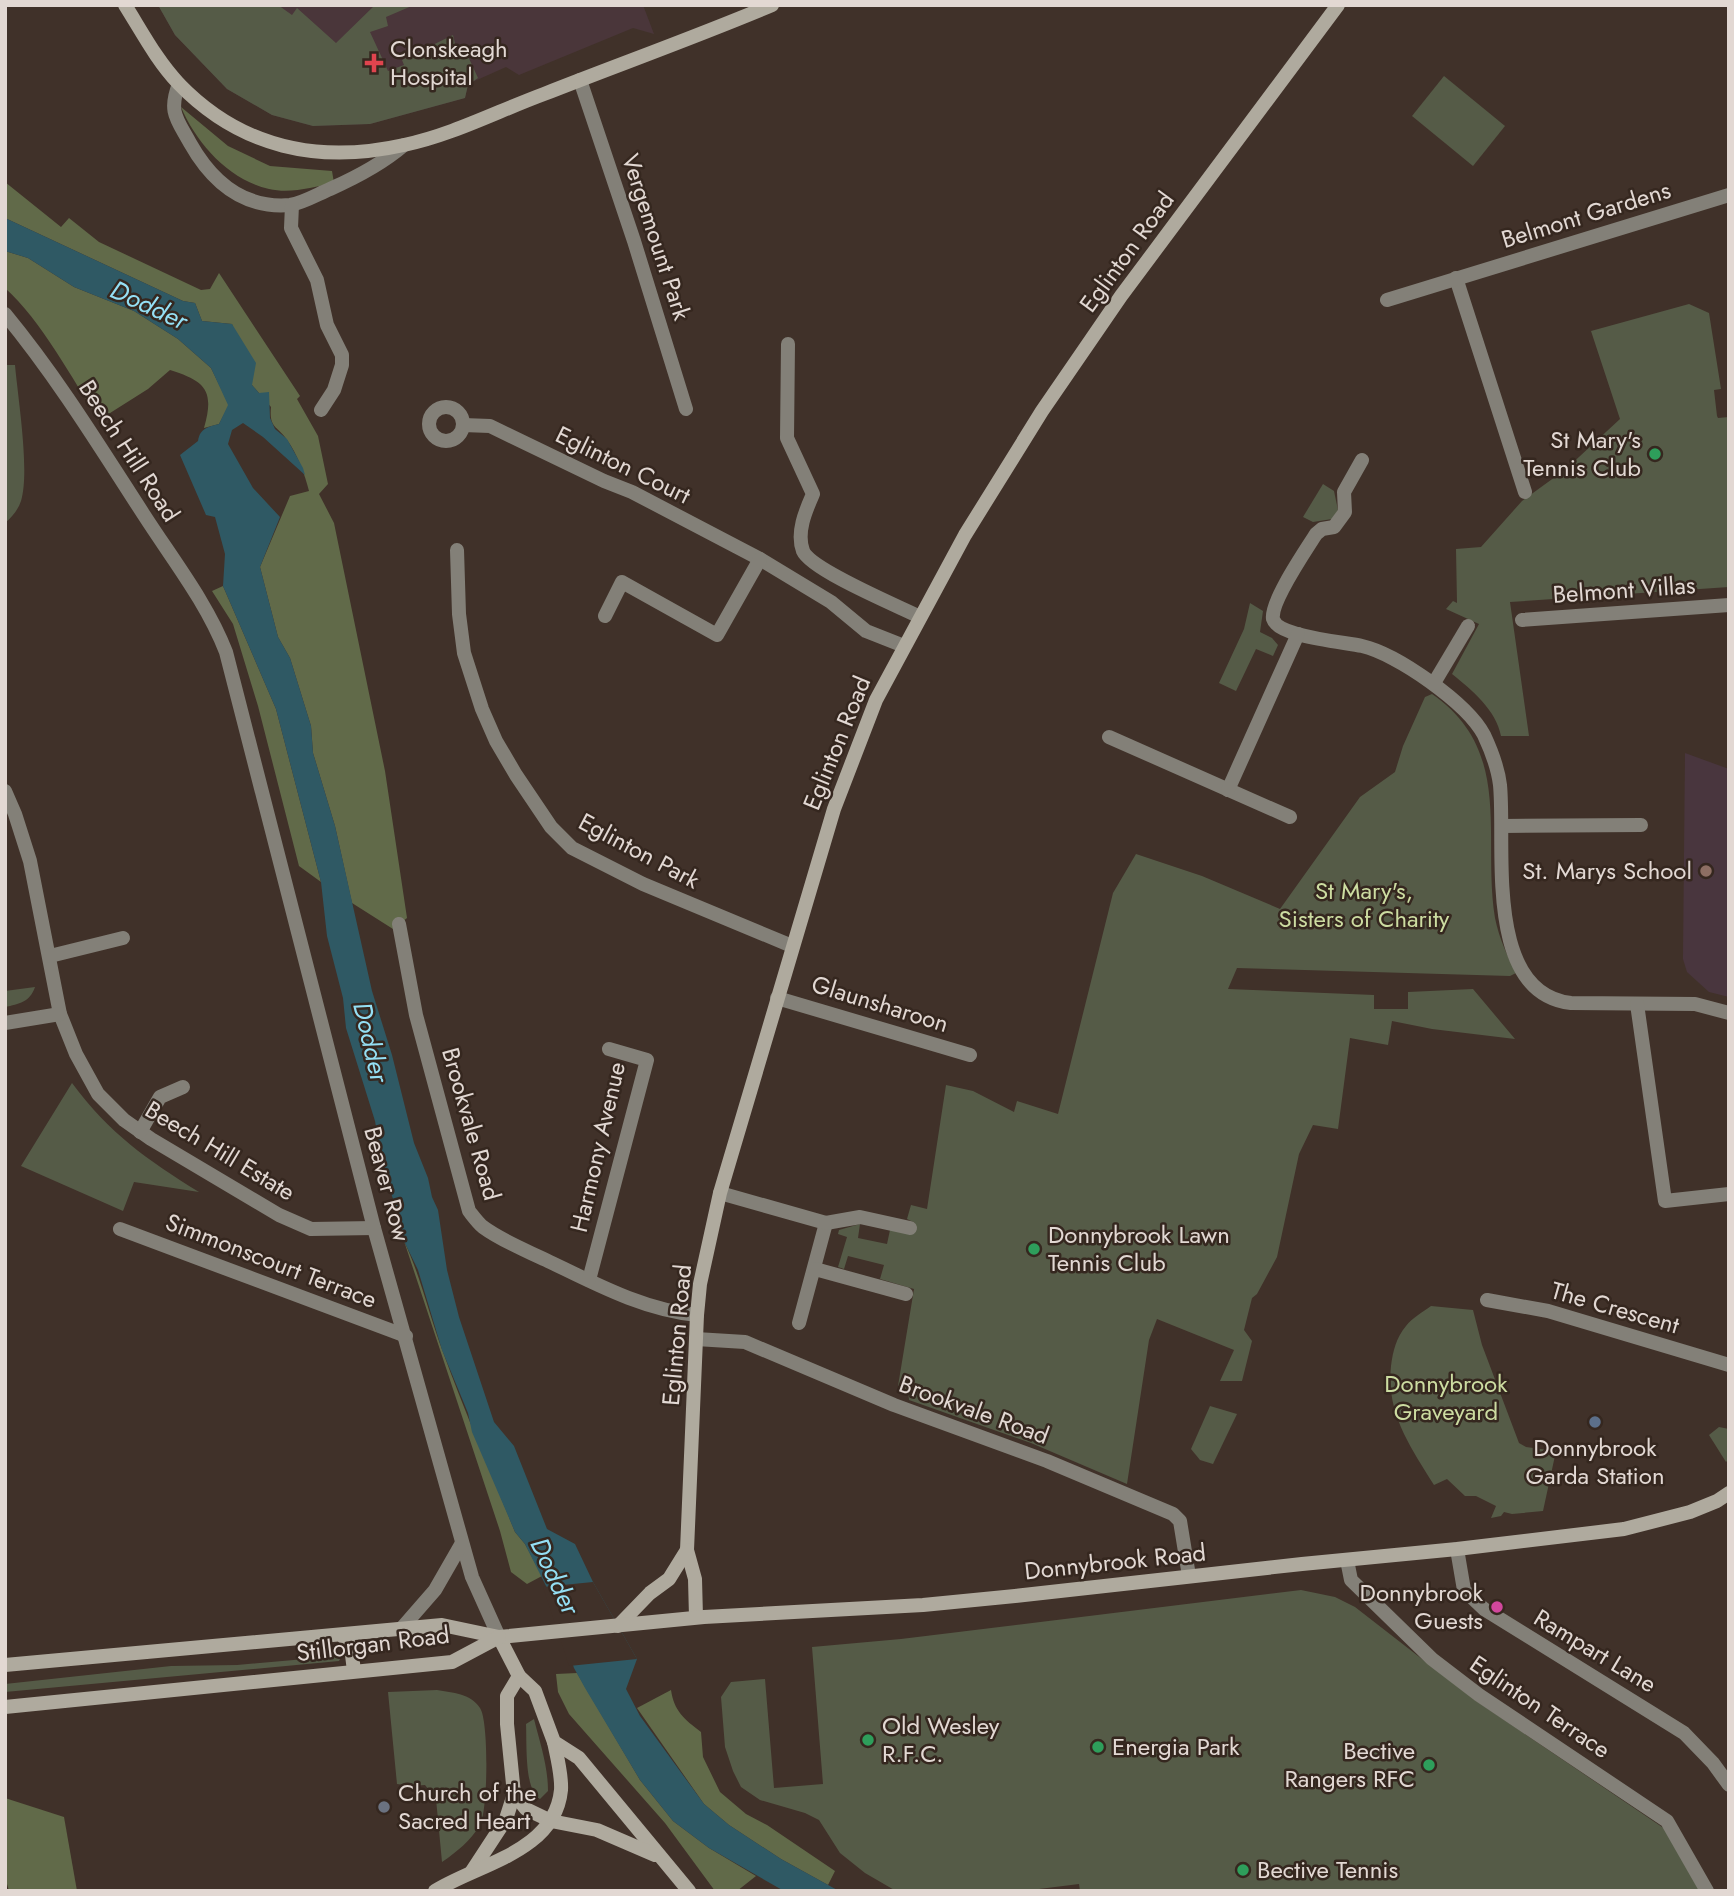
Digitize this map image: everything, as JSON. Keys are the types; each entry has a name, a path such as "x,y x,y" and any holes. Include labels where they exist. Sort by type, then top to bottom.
{"main road":[{"path":"125,5 153,50 179,84 209,110 238,129 272,144 310,153 349,152 404,145 690,40 772,5"},
{"name":"Eglinton Road","path":"696,1617 695,1579 687,1550 700,1284 720,1193 792,946 834,809 876,700 972,524 1056,390 1121,296 1338,5"},
{"name":"Donnybrook Road","path":"499,1637 696,1617 923,1605 1457,1549 1624,1529 1690,1512 1729,1493"},
{"path":"618,1626 650,1593 669,1579 687,1550"},
{"name":"Stillorgan Road","path":"5,1665 448,1625 499,1637"},
{"path":"342,1635 351,1647 354,1671"},
{"path":"435,1891 471,1871 490,1865 534,1839 551,1821 558,1805 561,1788 554,1742 535,1691 519,1676 499,1637"},
{"name":"Stillorgan Road","path":"5,1707 452,1662 499,1637"},
{"path":"471,1871 506,1819 514,1794 506,1696 519,1676"},
{"path":"554,1742 579,1758 689,1891"},
{"path":"514,1794 526,1809 551,1821 597,1830 660,1857"}],"street":[{"name":"Vergemount Park","path":"580,80 686,409"},
{"path":"179,84 173,100 173,112 195,152 216,180 251,202 292,205 384,162 404,145"},
{"name":"Belmont Gardens","path":"1387,300 1729,195"},
{"path":"292,205 292,228 317,280 327,325 342,355 342,365 334,390 321,410"},
{"path":"1456,278 1525,492"},
{"name":"Beech Hill Road","path":"5,314 73,406 210,616"},
{"path":"788,344 787,438 814,494 805,513 802,549 808,559 826,570 920,617"},
{"name":"Eglinton Court","path":"463,425 490,426 632,492 760,559 831,602 866,631 904,646"},
{"path":"1362,460 1344,492 1345,512 1334,527 1322,529 1316,534 1275,605 1273,619 1277,625 1298,634 1377,651 1434,683 1462,708 1483,733 1500,783 1504,912 1510,942 1529,979 1542,993 1559,1002 1695,1003 1729,1013"},
{"name":"Eglinton Park","path":"457,550 459,614 464,653 482,709 509,763 551,827 572,848 630,878 792,946"},
{"path":"605,616 622,582 717,635 760,559"},
{"name":"Belmont Villas","path":"1522,620 1729,605"},
{"name":"Beaver Row","path":"210,616 226,652 374,1228 462,1543 476,1588 499,1637"},
{"path":"1434,683 1468,626"},
{"path":"1228,790 1298,634"},
{"path":"1109,737 1290,817"},
{"name":"Beech Hill Estate","path":"5,791 30,861 60,1014 76,1055 98,1094 140,1132 279,1215 311,1229 374,1228"},
{"path":"1502,827 1641,825"},
{"name":"Brookvale Road","path":"399,925 416,1015 469,1211 481,1226 500,1237 589,1280 645,1304 678,1314 697,1315"},
{"path":"50,956 123,938"},
{"name":"Glaunsharoon","path":"777,998 970,1055"},
{"path":"1637,1004 1665,1201 1729,1194"},
{"path":"5,1023 60,1014"},
{"name":"Harmony Avenue","path":"589,1280 647,1060 609,1049"},
{"path":"140,1132 160,1097 183,1087"},
{"path":"720,1193 826,1223 860,1217 910,1228"},
{"path":"799,1323 826,1223"},
{"name":"Simmonscourt Terrace","path":"120,1229 406,1336"},
{"path":"815,1269 906,1294"},
{"name":"The Crescent","path":"1487,1300 1549,1311 1729,1365"},
{"name":"Brookvale Road","path":"696,1339 745,1342 894,1405 1047,1461 1173,1514 1181,1526 1189,1576"},
{"path":"401,1629 435,1590 462,1543"},
{"name":"Rampart Lane","path":"1457,1549 1464,1590 1484,1609 1672,1724 1694,1743 1729,1785"},
{"name":"Eglinton Terrace","path":"1347,1560 1352,1580 1432,1659 1458,1680 1667,1821 1707,1891"}],"shaded area":[{"name":"Clonskeagh Hospital","path":"158,5 643,5 654,34 633,28 519,75 506,67 468,84 465,98 370,124 313,126 272,115 227,89 175,35"},
{"name":"St. Marys School","path":"1685,753 1729,769 1729,997 1709,992 1687,972 1683,959"}],"green space":[{"name":"Clonskeagh Hospital","path":"158,5 278,5 292,15 297,8 336,43 375,5 414,5 386,17 388,26 370,32 388,71 404,65 402,60 453,35 456,48 466,52 478,78 468,85 465,98 370,124 313,126 272,115 227,89 175,35"},
{"path":"1444,76 1505,126 1473,166 1412,116"},
{"path":"181,107 228,146 270,166 332,171 334,183 285,191 254,184 228,169 216,158 195,134"},
{"path":"5,182 61,227 69,218 99,242 201,290 210,289 219,273 300,396 297,399 318,436 328,484 319,494 334,523 385,771 407,918 393,929 352,903 335,826 313,753 311,726 290,658 278,637 260,567 290,496 309,491 294,451 274,426 271,407 252,385 232,324 202,321 195,303 183,301 5,218"},
{"path":"5,251 28,258 74,287 134,311 178,339 211,368 229,405 219,424 204,428 208,404 204,389 192,378 170,370 148,389 99,420 44,333 5,288"},
{"name":"St Mary's Tennis Club","path":"1689,304 1709,313 1721,389 1714,390 1717,416 1729,417 1729,587 1510,602 1529,736 1501,736 1489,709 1452,674 1479,624 1446,609 1453,601 1457,603 1456,549 1481,547 1522,501 1566,469 1620,419 1591,331"},
{"path":"5,365 15,365 24,472 21,501 15,513 5,523"},
{"path":"1323,484 1334,491 1338,510 1332,519 1313,522 1303,517"},
{"path":"223,586 276,709 321,882 299,866 258,706 233,624 212,591"},
{"path":"1250,603 1263,611 1260,632 1272,638 1278,645 1273,656 1256,649 1236,691 1219,683 1244,629"},
{"name":"St Mary's, Sisters of Charity","path":"1432,694 1458,717 1475,741 1485,768 1491,826 1495,918 1516,973 1510,976 1237,968 1228,989 1374,995 1374,1009 1408,1009 1408,992 1473,989 1515,1039 1432,1029 1392,1021 1388,1045 1350,1038 1338,1129 1313,1125 1299,1154 1277,1257 1257,1294 1252,1298 1244,1330 1252,1341 1242,1381 1220,1381 1234,1350 1157,1319 1149,1340 1127,1484 1031,1443 909,1400 908,1390 898,1386 914,1289 880,1279 884,1265 848,1256 844,1269 838,1267 847,1237 838,1234 839,1230 860,1224 858,1238 887,1244 890,1230 915,1228 915,1223 907,1219 911,1205 927,1209 946,1085 973,1091 1014,1112 1017,1101 1058,1114 1113,893 1136,854 1202,876 1280,909 1360,797 1395,772 1403,746 1425,697"},
{"path":"35,987 27,999 5,1007 5,991"},
{"path":"72,1083 100,1117 130,1144 199,1192 134,1182 123,1211 21,1166"},
{"path":"404,1241 451,1375 515,1532 525,1544 542,1576 527,1584 511,1572 500,1531"},
{"name":"Donnybrook Graveyard","path":"1431,1306 1473,1310 1482,1345 1519,1443 1526,1447 1556,1451 1543,1511 1512,1514 1504,1512 1501,1516 1491,1518 1496,1506 1476,1496 1465,1496 1447,1479 1434,1485 1409,1443 1392,1399 1392,1360 1403,1331 1411,1320"},
{"path":"1210,1406 1237,1414 1213,1464 1200,1460 1191,1449"},
{"path":"1719,1427 1729,1429 1729,1459 1726,1462 1709,1435"},
{"name":"Energia Park","path":"1301,1590 1335,1597 1355,1607 1476,1701 1665,1829 1700,1891 1080,1891 1079,1884 1023,1891 896,1891 865,1873 840,1853 819,1820 805,1813 760,1800 741,1787 725,1747 721,1697 731,1682 765,1679 774,1788 823,1784 812,1647 901,1639"},
{"path":"339,1656 339,1661 5,1692 5,1684 171,1666 237,1665"},
{"path":"577,1673 640,1780 673,1821 709,1848 756,1876 737,1891 715,1891 665,1823 569,1714 558,1692 556,1674"},
{"path":"437,1690 461,1694 476,1703 483,1716 486,1747 485,1803 480,1825 463,1845 442,1862 436,1799 425,1785 397,1784 388,1692"},
{"path":"671,1690 681,1714 701,1732 703,1757 720,1792 746,1814 835,1871 828,1885 781,1859 729,1825 704,1804 637,1708"},
{"path":"534,1719 548,1782 548,1791 540,1799 531,1786 527,1765 526,1724"},
{"path":"5,1798 64,1817 77,1891 9,1891 5,1877"}],"water":[{"name":"Dodder","path":"5,218 183,301 195,303 202,321 232,324 256,363 252,385 259,393 269,392 270,418 275,429 287,439 305,475 263,437 243,423 232,430 228,444 253,488 280,517 260,567 278,637 290,658 311,726 313,753 335,826 372,991 392,1055 414,1143 438,1210 447,1270 459,1317 494,1422 514,1446 547,1529 575,1544 593,1582 637,1659 626,1689 640,1716 704,1804 729,1825 781,1859 839,1891 784,1891 709,1848 673,1821 640,1780 574,1668 546,1586 525,1544 515,1532 472,1432 468,1413 442,1350 418,1270 404,1241 384,1172 375,1121 346,1028 343,998 327,936 321,882 276,709 223,586 225,554 215,517 206,515 180,455 198,441 208,427 219,424 228,405 211,368 178,339 134,311 74,287 28,258 5,251"}],"pier":[{"path":"593,1582 637,1659 569,1666 543,1587"}],"place":[{"name":"Clonskeagh Hospital","path":"374,63"},
{"name":"St Mary's Tennis Club","path":"1655,454"},
{"name":"St. Marys School","path":"1706,871"},
{"name":"Donnybrook Lawn Tennis Club","path":"1034,1249"},
{"name":"Donnybrook Garda Station","path":"1595,1422"},
{"name":"Donnybrook Guests","path":"1497,1607"},
{"name":"Old Wesley R.F.C.","path":"868,1740"},
{"name":"Energia Park","path":"1098,1747"},
{"name":"Bective Rangers RFC","path":"1429,1765"},
{"name":"Church of the Sacred Heart","path":"384,1807"},
{"name":"Bective Tennis","path":"1243,1870"}]}
